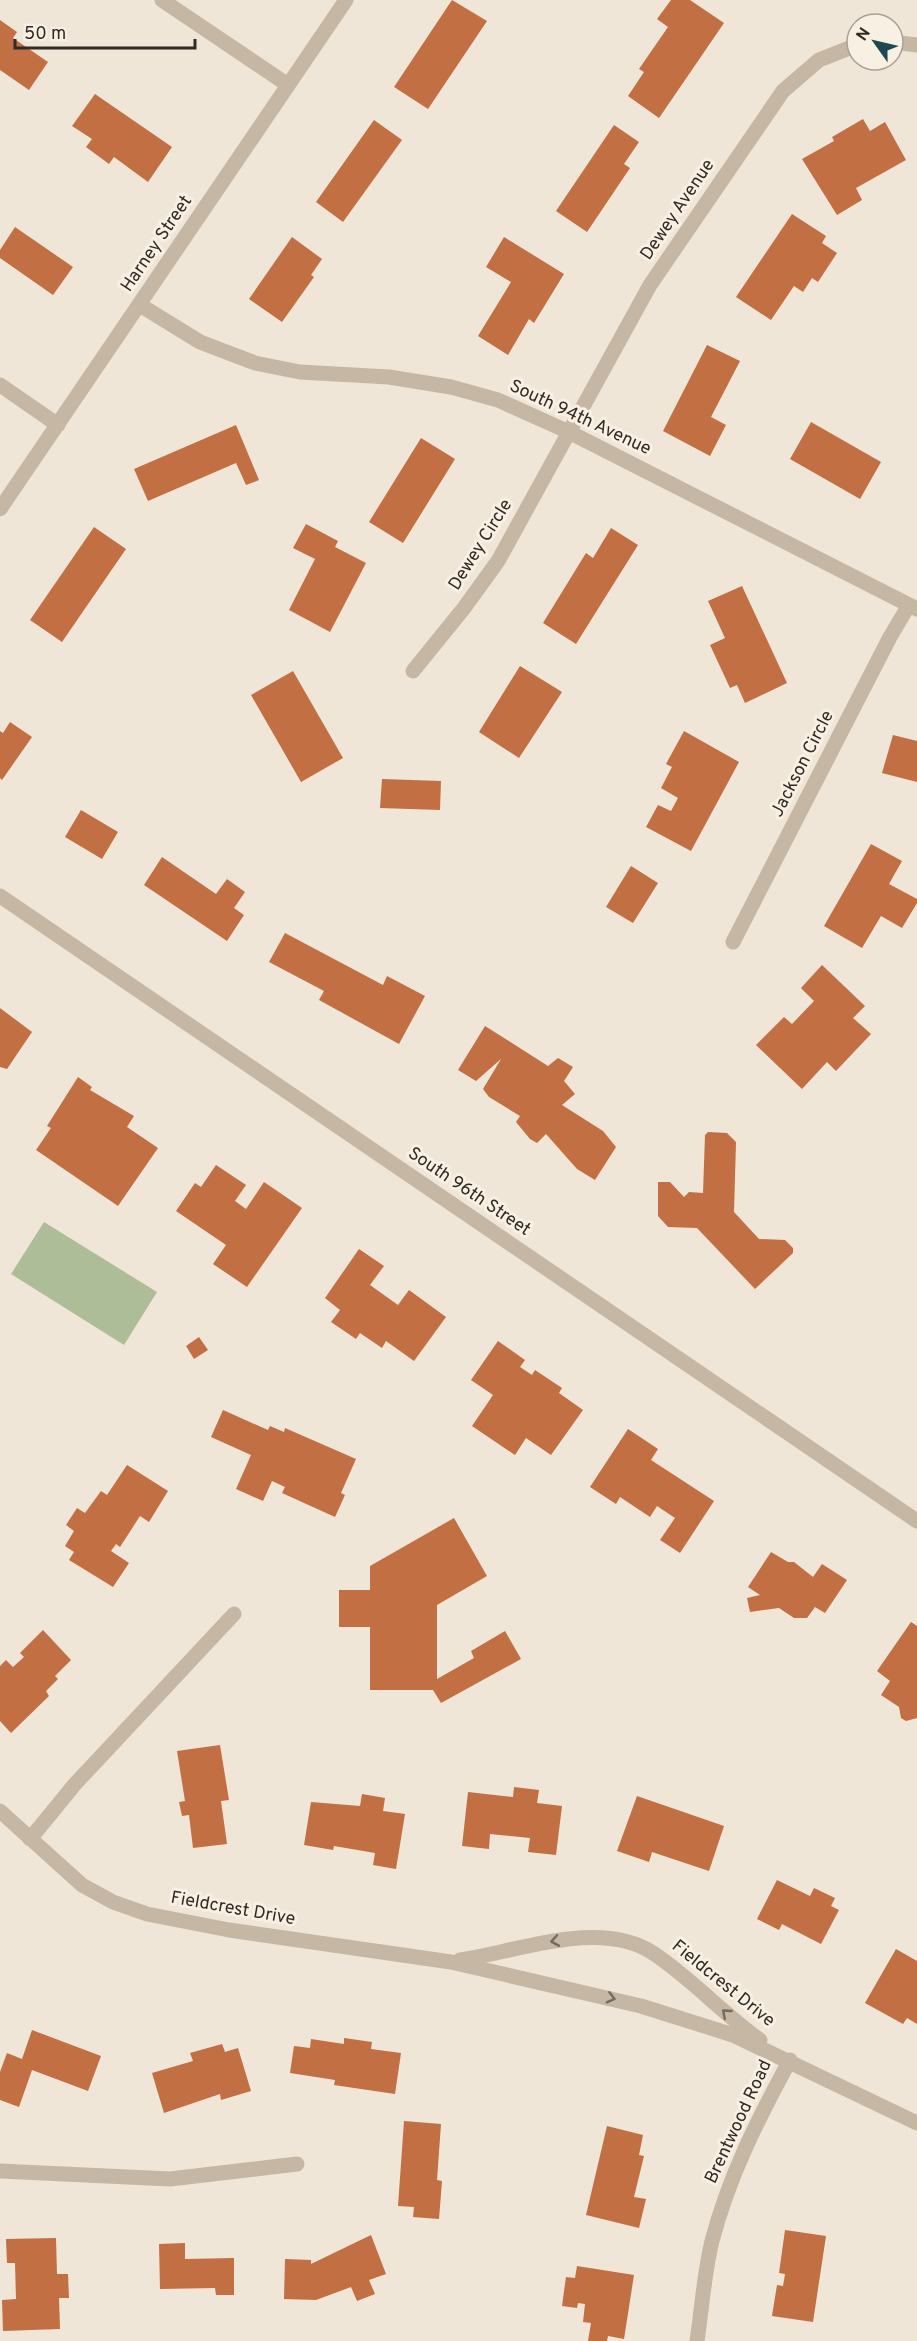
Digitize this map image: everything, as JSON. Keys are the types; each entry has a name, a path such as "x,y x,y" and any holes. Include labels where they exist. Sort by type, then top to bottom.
{"street":[{"path":"162,0 288,85"},
{"name":"Harney Street","path":"0,509 346,0"},
{"name":"Dewey Avenue","path":"569,432 650,285 783,91 819,60 845,50"},
{"name":"South 94th Avenue","path":"140,305 200,342 255,363 300,372 389,377 451,387 498,400 569,432 913,607"},
{"path":"0,385 58,425"},
{"name":"Dewey Circle","path":"413,671 464,608 498,561 569,432"},
{"name":"Jackson Circle","path":"733,942 890,637 913,607"},
{"name":"South 96th Street","path":"0,896 917,1521"},
{"path":"30,1839 75,1784 234,1614"},
{"name":"Fieldcrest Drive","path":"0,1811 82,1885 113,1902 147,1914 229,1930 451,1962 641,2006 732,2035 790,2060 917,2123"},
{"name":"Fieldcrest Drive","path":"451,1962 559,1940 596,1938 623,1941 650,1951 740,2025 790,2060"},
{"name":"Brentwood Road","path":"697,2341 711,2244 725,2196 741,2155 790,2060"},
{"path":"0,2171 170,2179 297,2164"}],"green space":[{"path":"44,1222 157,1292 124,1345 11,1274"}],"building":[{"path":"452,0 487,21 428,109 394,87"},
{"path":"671,0 690,0 724,23 659,118 628,96 644,72 639,69 668,27 657,19"},
{"path":"0,20 17,32 13,38 48,62 29,90 0,70"},
{"path":"95,94 172,147 148,182 114,157 109,164 86,147 92,139 72,126"},
{"path":"863,119 870,131 885,122 906,160 856,188 862,200 837,215 802,159 834,141 832,137"},
{"path":"374,120 402,140 343,222 316,202"},
{"path":"614,125 639,142 624,164 630,168 587,232 556,211"},
{"path":"792,214 826,236 822,243 837,253 818,282 812,278 803,292 794,286 771,320 736,297"},
{"path":"15,227 73,267 53,295 0,258 0,250"},
{"path":"292,237 322,259 311,275 314,277 282,322 249,299"},
{"path":"504,237 564,274 534,323 529,319 508,355 478,336 511,282 486,267"},
{"path":"707,345 740,361 711,417 726,425 710,456 663,431"},
{"path":"811,422 881,462 860,499 790,459"},
{"path":"236,425 259,480 246,485 236,463 148,501 134,469"},
{"path":"421,438 455,459 403,543 369,522"},
{"path":"306,524 338,541 335,547 366,563 330,632 289,610 315,559 293,548"},
{"path":"94,527 126,549 62,642 30,620"},
{"path":"611,528 638,545 576,644 543,623 586,553 593,558"},
{"path":"742,586 787,683 745,703 737,685 730,688 710,645 725,638 708,601"},
{"path":"520,666 562,692 519,758 479,732"},
{"path":"293,671 343,758 301,782 251,695"},
{"path":"10,722 32,737 2,780 0,778 0,731 3,733"},
{"path":"684,731 739,762 691,851 646,827 658,805 671,811 678,798 661,788 672,767 666,764"},
{"path":"893,735 917,741 917,782 882,773"},
{"path":"382,779 441,781 440,810 380,808"},
{"path":"81,810 118,832 102,859 65,837"},
{"path":"871,844 902,861 889,884 917,899 917,903 902,928 881,916 862,948 824,926"},
{"path":"162,857 216,894 227,879 245,892 234,908 244,915 227,941 144,885"},
{"path":"631,866 658,883 633,923 606,907"},
{"path":"285,933 383,985 387,976 425,996 399,1044 319,1000 324,991 269,962"},
{"path":"822,965 865,1006 853,1018 871,1034 836,1071 827,1062 802,1089 756,1045 784,1017 792,1024 814,1001 801,988"},
{"path":"0,1008 32,1032 7,1069 0,1067"},
{"path":"485,1026 548,1066 558,1058 573,1067 564,1081 575,1094 562,1105 603,1131 616,1147 595,1180 577,1169 546,1134 537,1143 530,1139 516,1122 520,1116 489,1097 483,1089 501,1059 476,1081 458,1070"},
{"path":"78,1077 92,1087 90,1090 134,1116 127,1127 158,1148 118,1206 36,1150 51,1128 47,1126"},
{"path":"708,1132 727,1133 736,1142 734,1212 759,1239 785,1240 793,1248 793,1253 755,1289 697,1228 668,1227 658,1216 658,1182 670,1182 684,1197 689,1192 703,1193 705,1135"},
{"path":"216,1165 246,1185 235,1201 246,1209 264,1182 302,1208 247,1287 213,1264 226,1245 176,1211 195,1183 201,1187"},
{"path":"359,1249 384,1266 370,1285 398,1305 409,1290 446,1317 414,1361 386,1341 382,1348 360,1333 356,1339 331,1322 340,1310 325,1298"},
{"path":"199,1337 208,1350 194,1359 186,1346"},
{"path":"498,1341 525,1360 520,1367 532,1375 535,1370 562,1388 559,1393 583,1410 551,1455 526,1438 515,1455 472,1426 493,1395 471,1380"},
{"path":"223,1410 268,1430 270,1426 284,1432 285,1428 356,1459 341,1493 345,1495 335,1517 282,1493 285,1487 272,1481 263,1501 236,1489 251,1455 211,1437"},
{"path":"628,1429 658,1449 651,1460 714,1501 680,1553 660,1540 675,1518 657,1506 650,1517 620,1497 616,1504 590,1487"},
{"path":"127,1465 168,1491 149,1522 140,1516 120,1547 116,1544 111,1551 129,1563 113,1587 69,1560 74,1552 65,1546 74,1531 66,1525 77,1508 85,1513 101,1491 107,1495"},
{"path":"454,1518 487,1576 437,1605 437,1679 474,1658 471,1651 505,1631 521,1659 441,1703 433,1690 370,1690 370,1627 339,1627 339,1590 370,1590 370,1566"},
{"path":"771,1552 788,1562 794,1562 813,1577 822,1564 847,1580 825,1613 815,1607 807,1618 794,1618 779,1608 750,1612 747,1598 760,1595 748,1587"},
{"path":"911,1622 917,1626 917,1718 906,1721 901,1718 899,1707 881,1695 890,1681 877,1671"},
{"path":"43,1630 71,1660 55,1676 58,1679 46,1691 49,1696 11,1733 0,1721 0,1666 6,1660 13,1667 24,1657 20,1653"},
{"path":"220,1745 229,1800 221,1801 227,1844 193,1848 189,1815 182,1816 179,1802 185,1801 177,1751"},
{"path":"514,1787 539,1790 537,1803 562,1806 556,1855 528,1852 530,1838 490,1834 489,1849 462,1846 468,1792 513,1797"},
{"path":"362,1794 385,1798 383,1811 405,1814 396,1869 373,1865 375,1853 334,1846 333,1850 304,1845 311,1802 360,1806"},
{"path":"637,1796 724,1826 709,1871 652,1852 649,1862 617,1851"},
{"path":"777,1880 810,1896 814,1888 835,1898 831,1906 839,1910 821,1944 782,1924 779,1930 757,1919"},
{"path":"896,1949 917,1961 917,2024 907,2018 903,2024 865,2003"},
{"path":"32,2030 101,2056 88,2091 32,2070 19,2107 0,2100 0,2072 7,2053 22,2059"},
{"path":"344,2038 372,2042 371,2049 401,2053 395,2094 334,2085 335,2080 290,2073 294,2046 310,2048 311,2039 344,2044"},
{"path":"222,2044 225,2052 238,2048 251,2091 221,2100 220,2094 164,2113 152,2073 193,2061 190,2053"},
{"path":"404,2121 441,2124 437,2180 442,2181 439,2219 413,2217 414,2207 398,2206"},
{"path":"607,2126 643,2135 639,2155 644,2156 634,2197 646,2199 639,2228 586,2215"},
{"path":"785,2230 826,2236 813,2322 772,2316 777,2285 783,2286 785,2274 779,2273"},
{"path":"371,2235 386,2274 369,2280 375,2294 357,2301 351,2287 316,2300 284,2299 285,2259 311,2260 311,2264"},
{"path":"56,2238 57,2274 68,2274 69,2298 59,2298 60,2329 3,2331 2,2300 16,2299 15,2263 7,2263 6,2239"},
{"path":"185,2243 185,2259 234,2258 234,2295 216,2295 215,2288 160,2289 159,2244"},
{"path":"577,2266 634,2275 624,2339 608,2336 607,2341 588,2341 591,2323 583,2322 585,2304 578,2303 577,2308 562,2306 566,2277 575,2278"}]}
